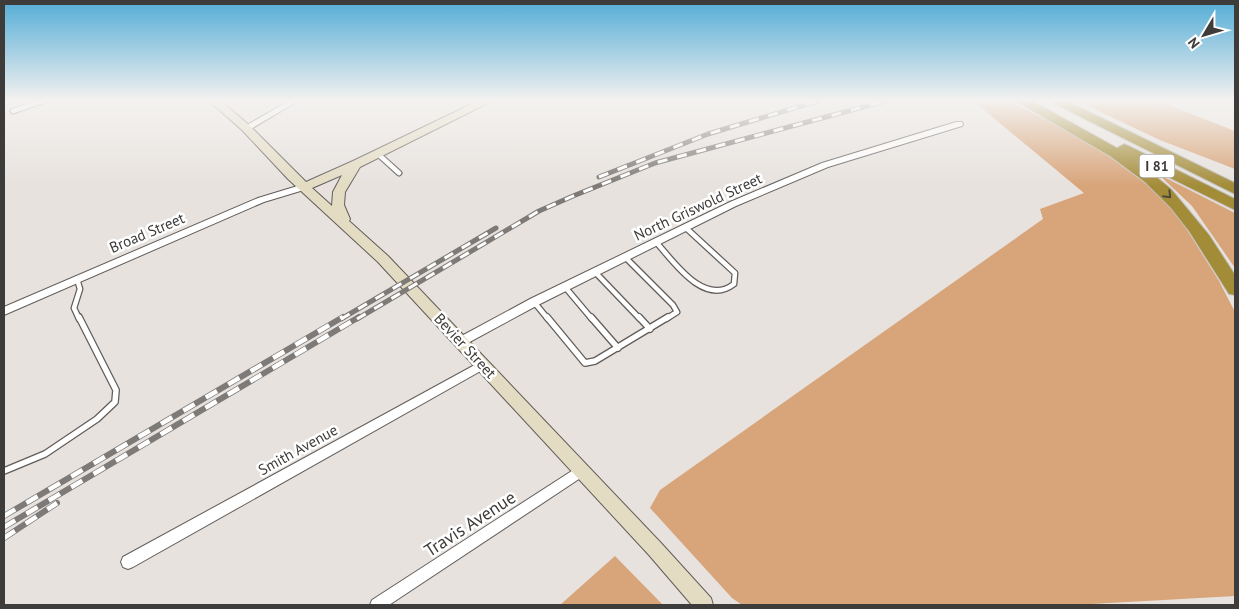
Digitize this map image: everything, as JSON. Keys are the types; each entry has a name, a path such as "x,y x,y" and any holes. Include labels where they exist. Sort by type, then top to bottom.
{"highway":[{"name":"I 81","path":"1075,128 1235,205"},
{"path":"1075,128 1128,162 1166,193 1194,226 1235,289"},
{"name":"I 81","path":"1117,128 1235,189"},
{"path":"1120,128 1235,175"}],"main road":[{"name":"Bevier Street","path":"246,128 304,187 324,203 383,259 655,549 704,605"},
{"path":"304,187 431,128"},
{"path":"348,226 338,210 337,201 339,188 357,164"}],"street":[{"name":"North Griswold Street","path":"460,342 534,302 733,204 817,168 945,128"},
{"name":"Broad Street","path":"4,311 261,200 304,187"},
{"name":"Smith Avenue","path":"128,562 482,365"},
{"name":"Travis Avenue","path":"378,605 581,471"}],"lane":[{"path":"378,154 399,173"},
{"path":"656,242 700,286 712,291 726,290 734,284 735,273 685,228"},
{"path":"534,302 584,363 595,361 677,312 673,304 625,257"},
{"path":"595,272 650,328"},
{"path":"4,471 45,454 97,419 115,402 116,390 74,308 80,289 77,279"},
{"path":"565,287 618,348"}],"shaded area":[{"path":"1006,128 1062,128 1094,145 1169,201 1219,281 1235,312 1235,596 1074,605 742,605 732,598 650,508 660,490 1043,219 1040,209 1084,193"},
{"path":"1135,128 1228,128 1235,131 1235,169"},
{"path":"1158,174 1235,213 1235,268 1192,206"},
{"path":"615,556 663,605 560,605"}],"railway":[{"path":"599,177 727,128"},
{"path":"357,319 539,211 655,163 783,128"},
{"path":"341,319 496,228"},
{"path":"4,516 343,317"},
{"path":"4,527 359,317"},
{"path":"4,538 57,503"}]}
